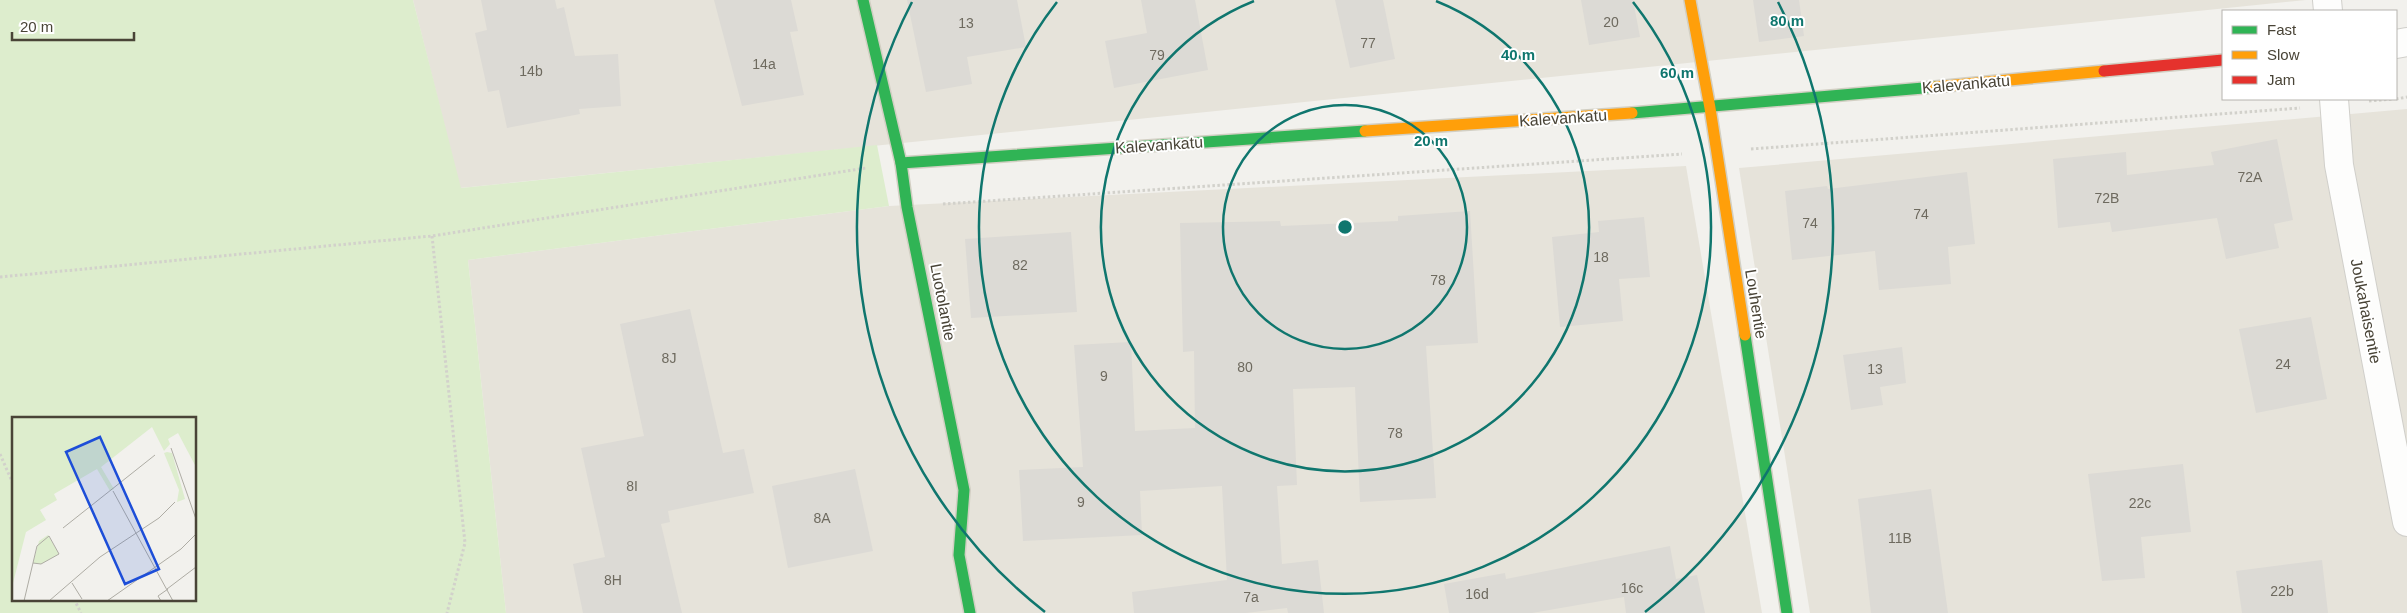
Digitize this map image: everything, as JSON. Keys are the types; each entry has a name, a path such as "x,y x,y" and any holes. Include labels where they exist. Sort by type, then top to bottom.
{"street":[{"name":"Luotolantie","path":"863,0 901,163 907,207 964,490 959,554 970,613"},
{"name":"Louhentie","path":"1690,0 1710,108 1787,613"},
{"name":"Kalevankatu","path":"901,163 1710,108 2222,60"},
{"name":"Joukahaisentie","path":"2334,102 2339,165 2407,522"}],"path":[{"path":"907,207 1716,152 2375,100"},
{"path":"0,277 432,236 901,163"},
{"path":"432,236 465,542 447,613"},
{"path":"0,454 12,481"},
{"path":"74,600 81,613"}],"shaded area":[{"path":"413,0 2306,0 460,188"},
{"path":"2407,109 2407,613 1810,613 1739,168"},
{"path":"1686,166 1762,613 506,613 468,260 889,206"}],"green space":[{"path":"0,0 413,0 461,188 877,145 889,206 468,260 506,613 0,613"}],"building":[{"path":"481,0 555,0 557,9 564,7 575,56 618,54 621,106 579,109 580,114 507,128 499,90 488,92 475,33 487,30"},
{"path":"714,0 791,0 798,31 790,32 804,95 742,106"},
{"path":"907,0 1017,0 1026,47 967,57 972,84 926,92"},
{"path":"1141,0 1195,0 1208,70 1114,88 1105,41 1147,33"},
{"path":"1335,0 1383,0 1395,59 1350,68"},
{"path":"1581,0 1633,0 1640,37 1589,45"},
{"path":"1753,0 1799,0 1804,36 1759,42"},
{"path":"2277,139 2293,220 2274,224 2279,248 2226,259 2217,218 2112,232 2110,222 2058,228 2053,159 2126,152 2127,175 2214,165 2211,152"},
{"path":"1967,172 1975,244 1948,247 1951,284 1879,290 1875,251 1792,260 1785,191 1827,186 1828,189"},
{"path":"1470,211 1478,343 1426,346 1436,498 1360,502 1355,387 1293,389 1297,485 1277,486 1282,564 1318,560 1324,613 1288,613 1287,608 1246,613 1134,613 1132,592 1227,580 1222,486 1140,491 1142,535 1023,541 1019,470 1083,467 1074,345 1131,342 1135,431 1195,428 1194,351 1183,352 1180,223 1280,221 1281,226 1398,221 1398,216"},
{"path":"1644,217 1650,277 1619,279 1623,321 1560,327 1552,237 1599,232 1598,221"},
{"path":"1071,232 1077,312 971,318 965,239"},
{"path":"690,309 723,453 744,449 754,493 668,511 670,522 661,524 682,613 583,613 573,564 605,557 581,448 644,436 620,324"},
{"path":"2311,317 2327,399 2256,413 2239,329"},
{"path":"1902,347 1906,383 1880,387 1883,405 1851,410 1843,355"},
{"path":"2183,464 2191,532 2141,537 2145,578 2102,581 2088,474"},
{"path":"855,469 873,551 788,568 772,486"},
{"path":"1931,489 1948,613 1871,613 1858,499"},
{"path":"1670,546 1676,579 1697,575 1705,613 1626,613 1624,597 1532,613 1449,613 1444,584 1505,573 1506,579"},
{"path":"2322,560 2328,613 2242,613 2236,571"}],"traffic: fast":[{"path":"863,0 901,163 907,207 964,490 959,555 970,613"},
{"path":"1632,113 1935,87"},
{"path":"901,163 1365,131"},
{"path":"1745,335 1787,613"}],"traffic: slow":[{"path":"1690,0 1710,108 1745,335"},
{"path":"1935,87 2104,71"},
{"path":"1365,131 1632,113"}],"traffic: jam":[{"path":"2104,71 2222,60"}]}
